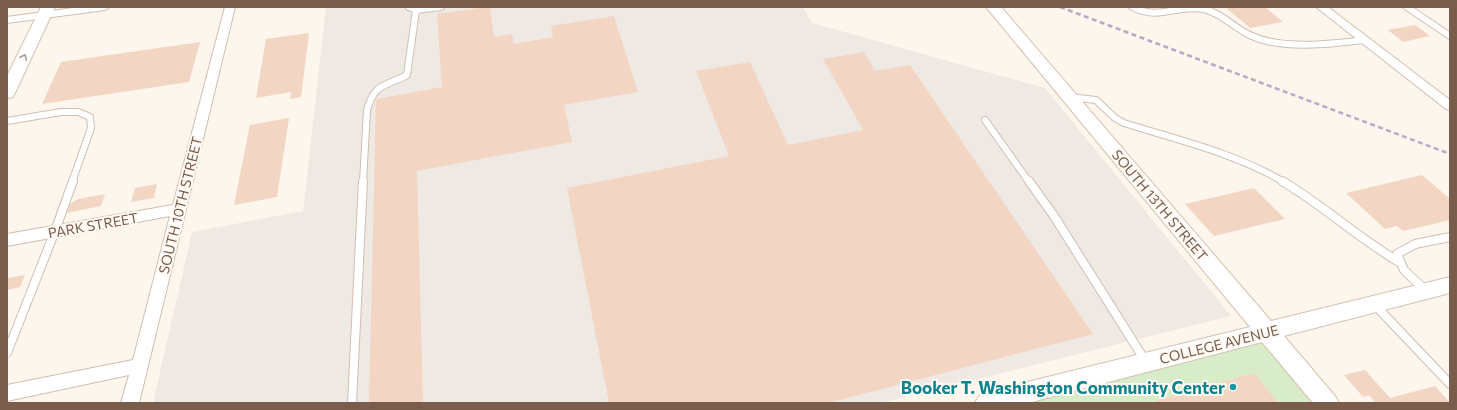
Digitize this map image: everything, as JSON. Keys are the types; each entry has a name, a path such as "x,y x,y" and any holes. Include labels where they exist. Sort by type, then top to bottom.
{"street":[{"path":"7,20 46,11 105,7"},
{"name":"SOUTH 10TH STREET","path":"130,403 230,7"},
{"name":"SOUTH 13TH STREET","path":"993,7 1327,403"},
{"path":"1321,7 1450,105"},
{"path":"9,85 46,11"},
{"name":"PARK STREET","path":"7,240 178,209"},
{"name":"COLLEGE AVENUE","path":"988,403 1011,400 1146,362 1450,285"},
{"path":"7,393 139,366"}],"lane":[{"path":"409,7 416,10 441,7"},
{"path":"1132,7 1146,13 1157,14 1201,9 1213,11 1239,31 1264,41 1290,43 1364,40"},
{"path":"1407,7 1450,36"},
{"path":"352,403 367,110 370,97 375,89 407,75 416,10"},
{"path":"1069,97 1091,98 1100,103 1108,112 1124,123 1232,158 1254,166 1276,177 1315,202 1369,244 1399,262"},
{"path":"7,121 61,112 78,112 90,117 91,128 55,232 7,354"},
{"path":"985,120 1054,216 1146,362"},
{"path":"1426,291 1406,273 1399,262 1397,254 1401,250 1416,244 1450,238"},
{"path":"1374,304 1450,384"}],"shaded area":[{"path":"326,7 803,7 812,23 1045,88 1231,316 882,403 153,403 192,232 303,211"}],"green space":[{"path":"1266,331 1327,403 1013,403"}],"building":[{"path":"490,7 494,37 512,34 514,44 553,37 551,26 614,16 638,92 564,105 572,142 417,171 423,403 369,403 376,99 442,87 437,14"},
{"path":"1225,7 1265,7 1283,22 1250,28"},
{"path":"1415,25 1430,36 1403,42 1388,30"},
{"path":"309,33 301,97 290,99 291,92 256,98 266,39"},
{"path":"200,42 189,82 42,104 61,62"},
{"path":"864,52 875,71 910,65 1093,334 828,403 609,403 567,188 729,156 696,71 750,62 788,145 863,130 823,59"},
{"path":"289,118 277,197 234,205 250,125"},
{"path":"1422,175 1450,199 1450,220 1403,231 1397,226 1385,229 1346,193"},
{"path":"157,184 154,198 131,202 135,188"},
{"path":"1254,188 1285,219 1214,236 1185,204"},
{"path":"105,194 101,206 67,213 70,204 78,199"},
{"path":"25,275 20,287 7,290 7,278"},
{"path":"1365,370 1390,398 1435,386 1450,403 1376,403 1369,395 1363,397 1344,375"},
{"name":"Booker T. Washington Community Center","path":"1254,373 1278,403 1157,403 1157,400"}],"railway":[{"path":"1060,7 1450,154"}],"place":[{"name":"Booker T. Washington Community Center","path":"1233,387"}]}
